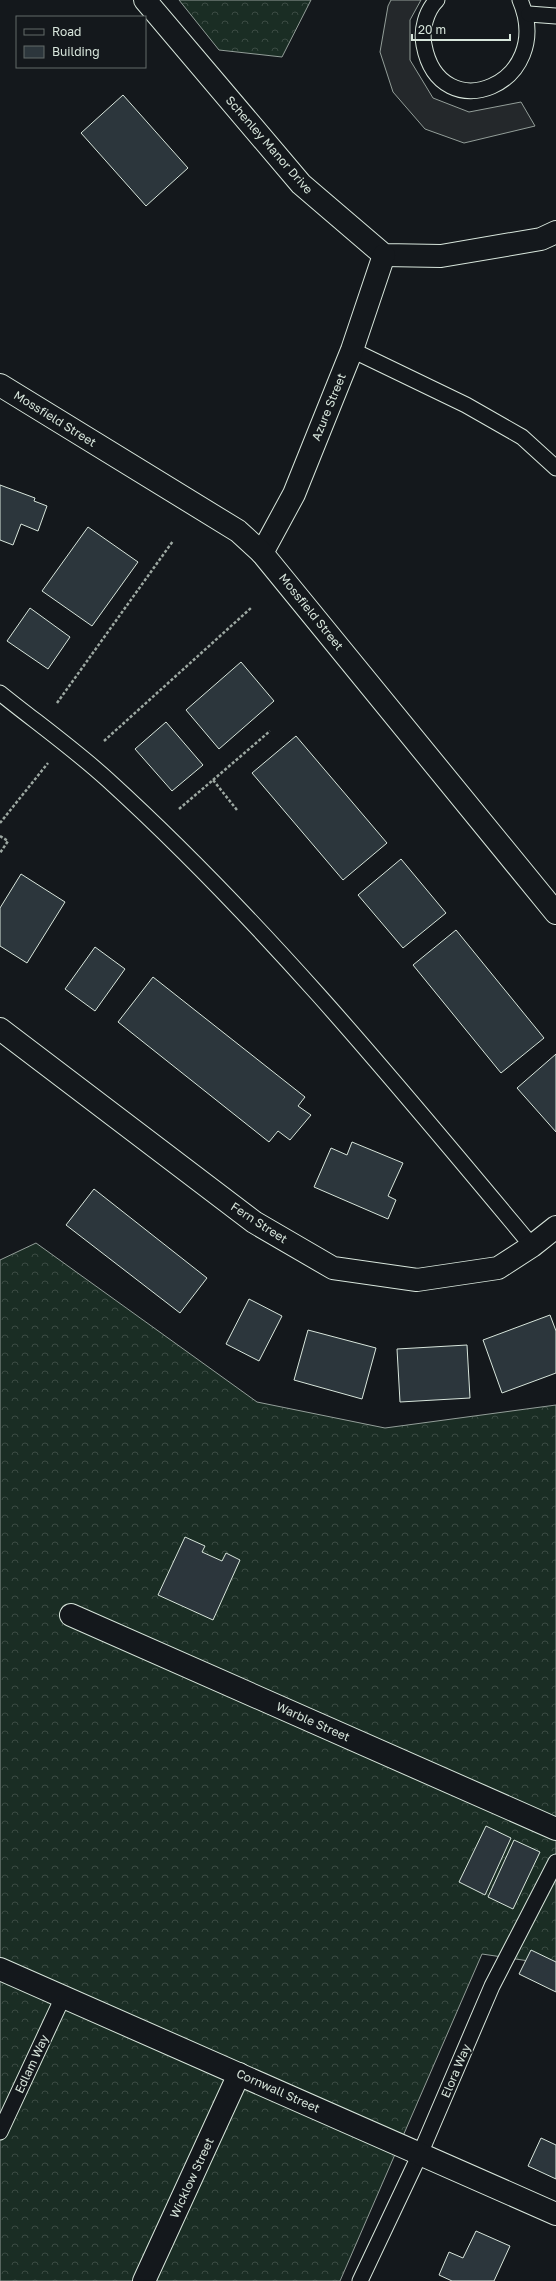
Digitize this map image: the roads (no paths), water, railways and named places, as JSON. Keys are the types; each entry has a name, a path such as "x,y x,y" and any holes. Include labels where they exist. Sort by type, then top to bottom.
{"street":[{"name":"Schenley Manor Drive","path":"145,0 301,184 384,255"},
{"path":"384,255 441,256 541,239 556,232"},
{"name":"Azure Street","path":"262,553 294,494 352,350 384,255"},
{"name":"Mossfield Street","path":"0,385 238,531 262,553 556,913"},
{"name":"Fern Street","path":"0,1029 254,1222 333,1268 417,1280 498,1268 532,1246 556,1227"},
{"name":"Warble Street","path":"71,1615 556,1829"},
{"name":"Cornwall Street","path":"0,1969 556,2214"},
{"name":"Wicklow Street","path":"144,2281 239,2074"}],"lane":[{"path":"437,0 426,18 423,36 426,55 434,71 447,83 464,90 481,92 498,88 514,79 526,66 532,49 534,31 529,14 520,0"},
{"path":"529,14 556,16"},
{"path":"352,350 466,405 522,437 556,468"},
{"path":"0,693 108,779 243,911 371,1052 532,1246"},
{"name":"Elora Way","path":"360,2281 420,2154 492,1986 556,1862"},
{"name":"Edlam Way","path":"0,2132 63,1997"}]}
